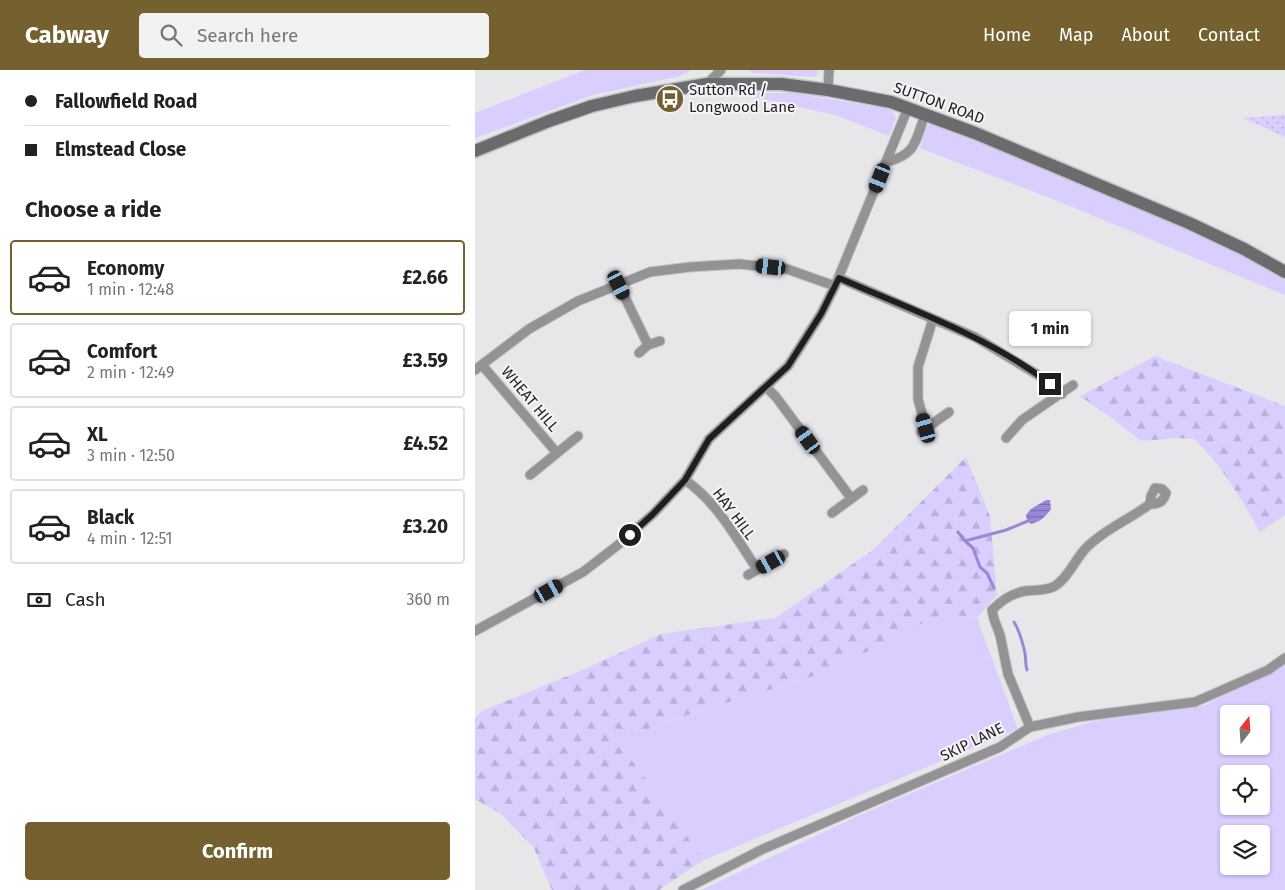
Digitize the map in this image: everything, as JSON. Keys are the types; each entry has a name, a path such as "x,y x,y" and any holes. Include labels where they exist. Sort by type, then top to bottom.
{"main road":[{"name":"SUTTON ROAD","path":"475,151 516,133 592,106 635,96 707,84 781,84 828,90 883,100 975,133 1189,223 1244,249 1285,272"}],"street":[{"path":"707,84 721,70"},
{"path":"828,90 829,70"},
{"path":"475,631 583,572 618,545 653,514 685,480 709,439 788,366 821,314 837,282 908,108"},
{"path":"887,162 901,158 912,150 925,115"},
{"path":"479,367 529,329 578,301 650,272 739,264 787,269 837,282 933,319 975,337 1009,356 1039,375 1062,394"},
{"path":"619,285 648,345"},
{"path":"933,319 918,367 918,399 923,430 949,412"},
{"path":"639,353 648,345 660,341"},
{"name":"WHEAT HILL","path":"479,367 556,452"},
{"path":"1006,438 1022,420 1073,385"},
{"path":"766,387 776,397 851,498"},
{"name":"WHEAT HILL","path":"530,475 578,436"},
{"name":"HAY HILL","path":"685,480 710,501 757,569"},
{"path":"832,513 863,490"},
{"path":"1030,726 1007,674 993,610 1010,596 1024,591 1045,590 1060,582 1087,547 1119,522 1136,514 1150,504"},
{"path":"748,575 784,554"},
{"name":"SKIP LANE","path":"683,890 763,849 1000,747 1030,726 1078,717 1195,702 1268,670 1285,658"}],"green space":[{"path":"585,70 692,70 680,76 593,95 475,138 475,113"},
{"path":"748,70 820,70 815,77 753,73"},
{"path":"736,93 792,93 891,109 896,118 889,136 835,115"},
{"path":"1285,115 1285,137 1243,118"},
{"path":"931,122 1143,208 1241,253 1285,281 1285,295 1055,200 920,148 926,128"},
{"path":"1155,356 1285,406 1285,515 1260,532 1230,483 1194,439 1177,438 1141,441 1080,396"},
{"path":"966,457 990,516 997,595 977,618 955,615 931,619 853,659 811,677 678,718 618,741 704,860 659,890 552,890 534,848 501,814 475,799 475,718 482,711 580,671 661,634 775,618 873,550"},
{"path":"955,615 977,618 1018,729 704,860 618,741 678,718 811,677 853,659 931,619"},
{"path":"1285,665 1285,890 701,890 862,814 1050,734 1095,721 1203,706"}],"shaded area":[{"path":"1046,500 1050,500 1051,509 1043,518 1031,524 1027,520 1026,515 1031,509"}],"waterway":[{"path":"965,541 1006,530 1028,521"},
{"path":"958,532 973,548 980,567 987,573 994,588"},
{"path":"1014,622 1023,645 1027,670"}],"place":[{"name":"Sutton Rd / Longwood Lane","path":"670,99"}],"route":[{"path":"630,535 685,480 709,439 788,366 806,340 839,278 975,337 1009,356 1050,384"}]}
